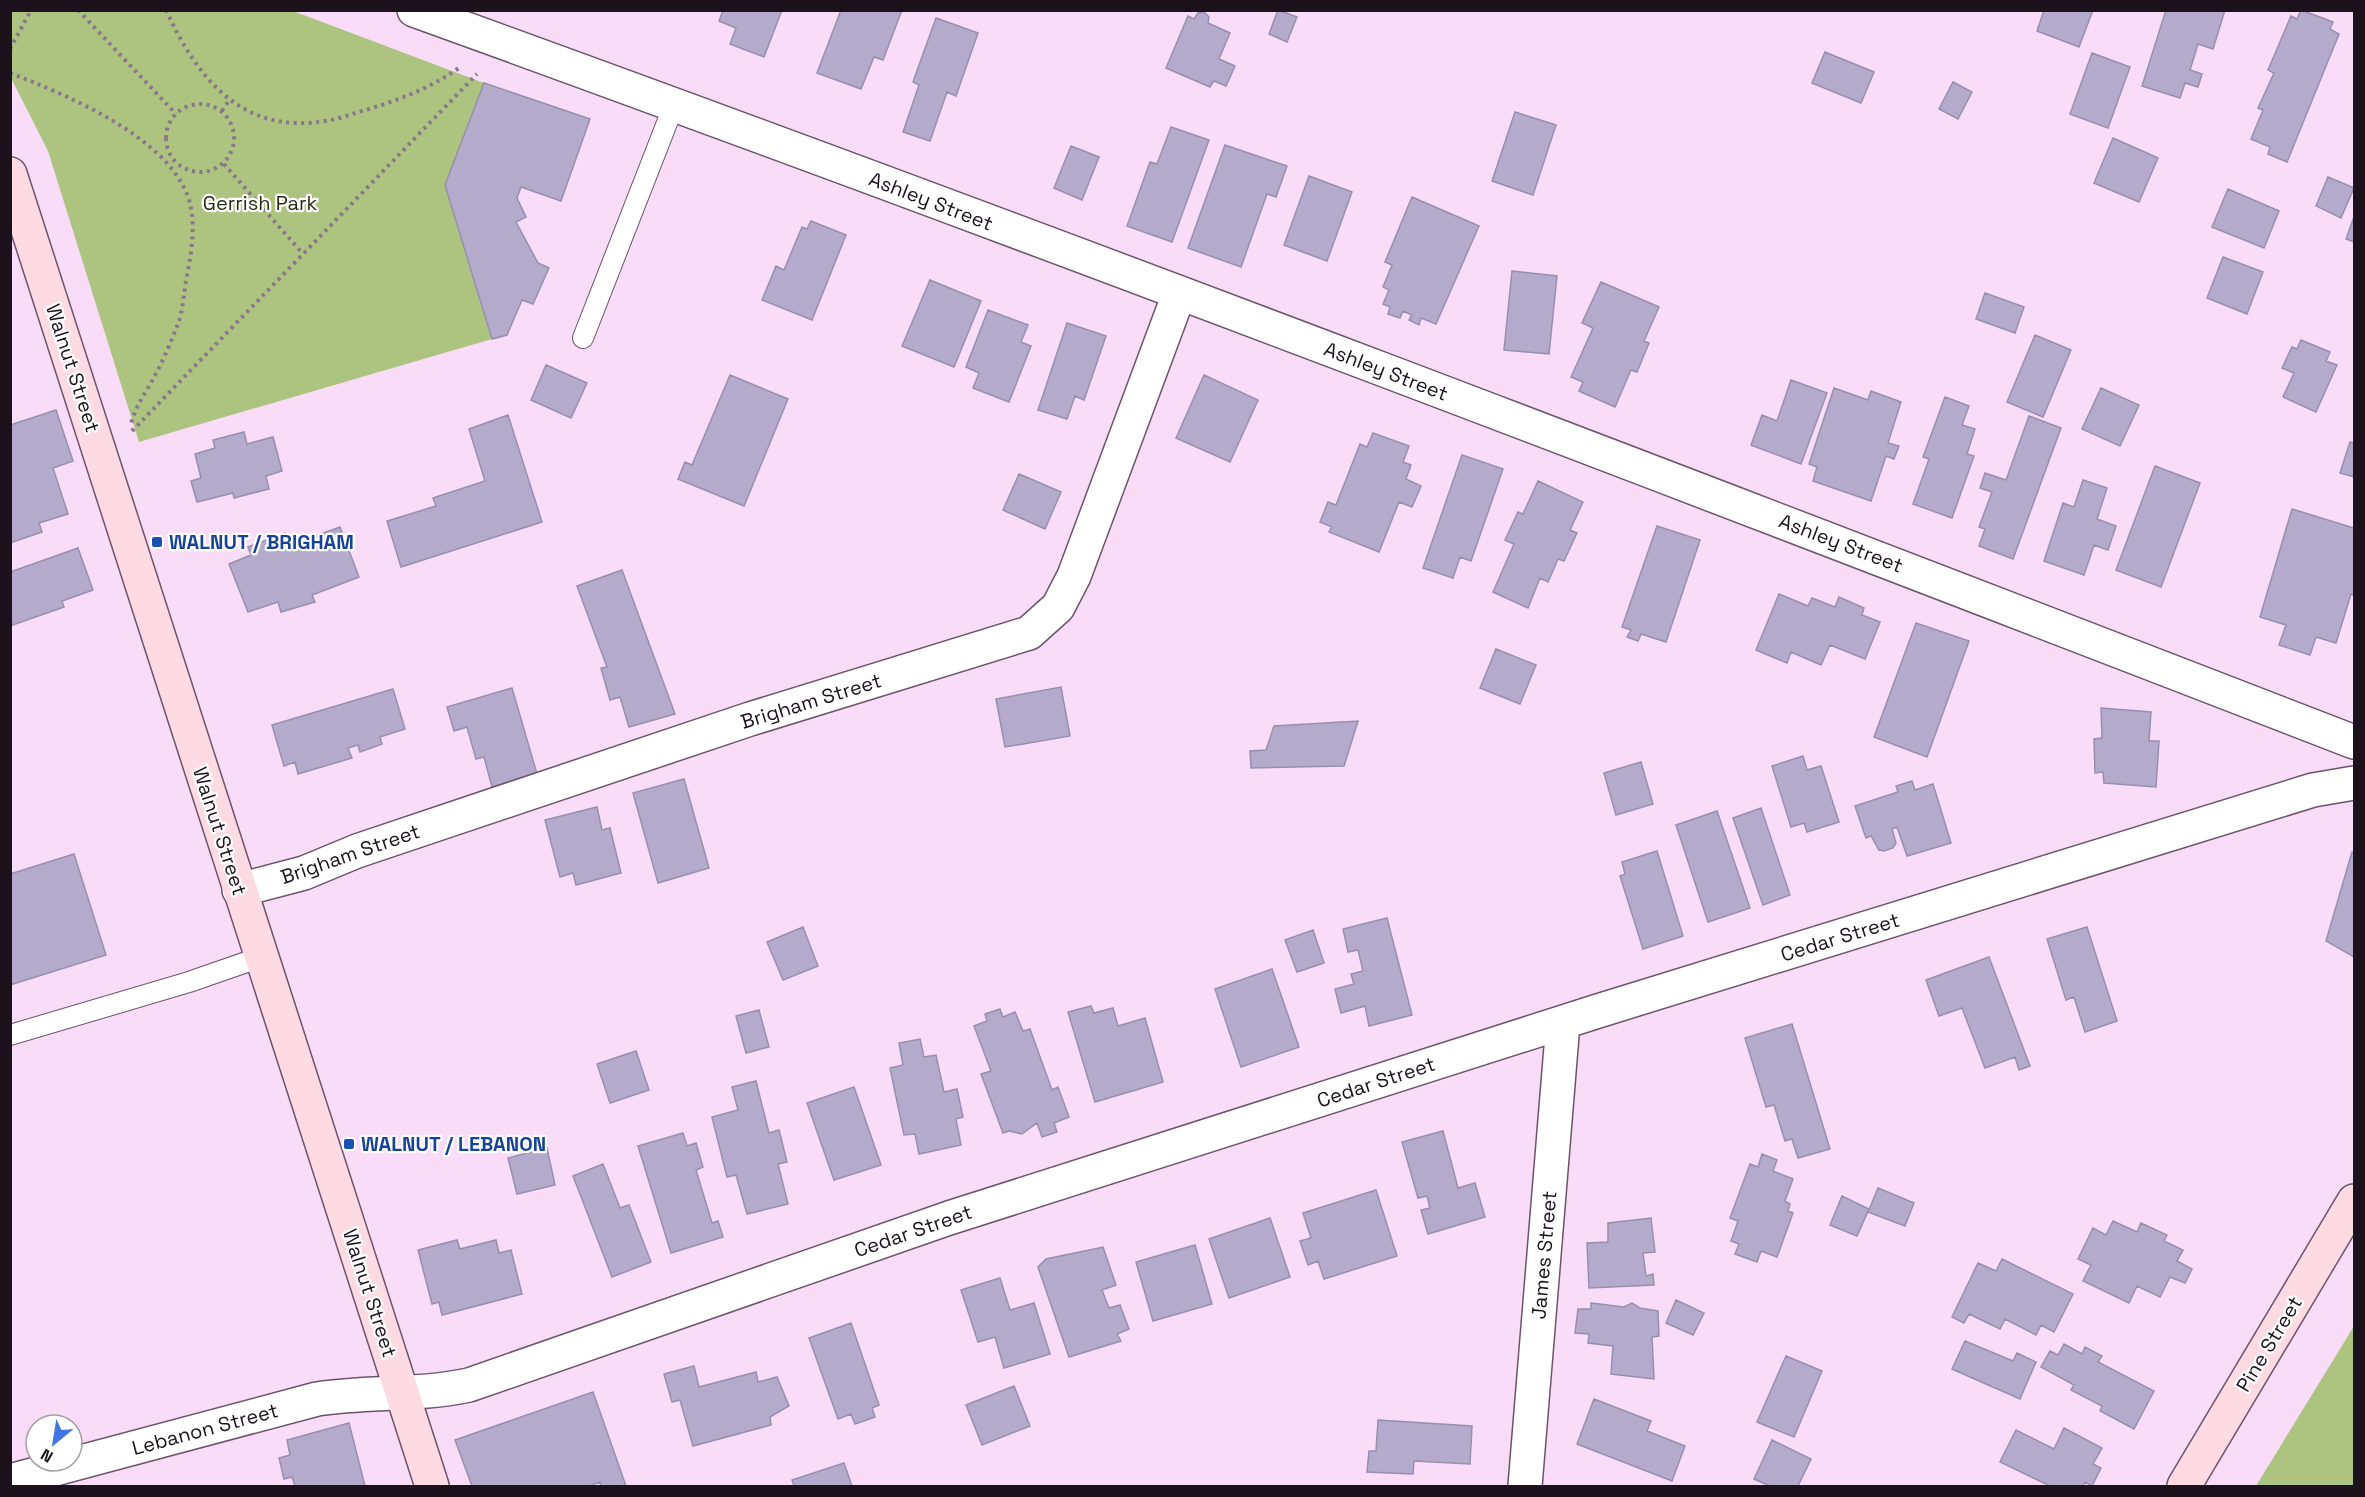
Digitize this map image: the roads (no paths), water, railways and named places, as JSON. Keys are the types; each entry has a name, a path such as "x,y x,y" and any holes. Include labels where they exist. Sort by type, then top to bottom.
{"main road":[{"name":"Walnut Street","path":"10,174 238,890 432,1486"},
{"name":"Pine Street","path":"2184,1486 2355,1202"}],"street":[{"name":"Ashley Street","path":"414,10 674,105 1814,532 2355,742"},
{"name":"Brigham Street","path":"238,890 304,873 357,851 750,719 1029,633 1058,607 1074,576 1179,294"},
{"name":"Cedar Street","path":"402,1394 437,1392 469,1385 948,1218 1563,1023 2313,790 2355,783"},
{"name":"James Street","path":"1525,1486 1563,1023"},
{"name":"Lebanon Street","path":"10,1481 317,1398 358,1393 402,1394"}],"lane":[{"path":"583,338 674,105"},
{"path":"10,1035 189,982 261,957"}],"place":[{"name":"WALNUT / BRIGHAM","path":"157,542"},
{"name":"WALNUT / LEBANON","path":"349,1144"}],"park label":[{"name":"Gerrish Park","path":"260,203"}]}
